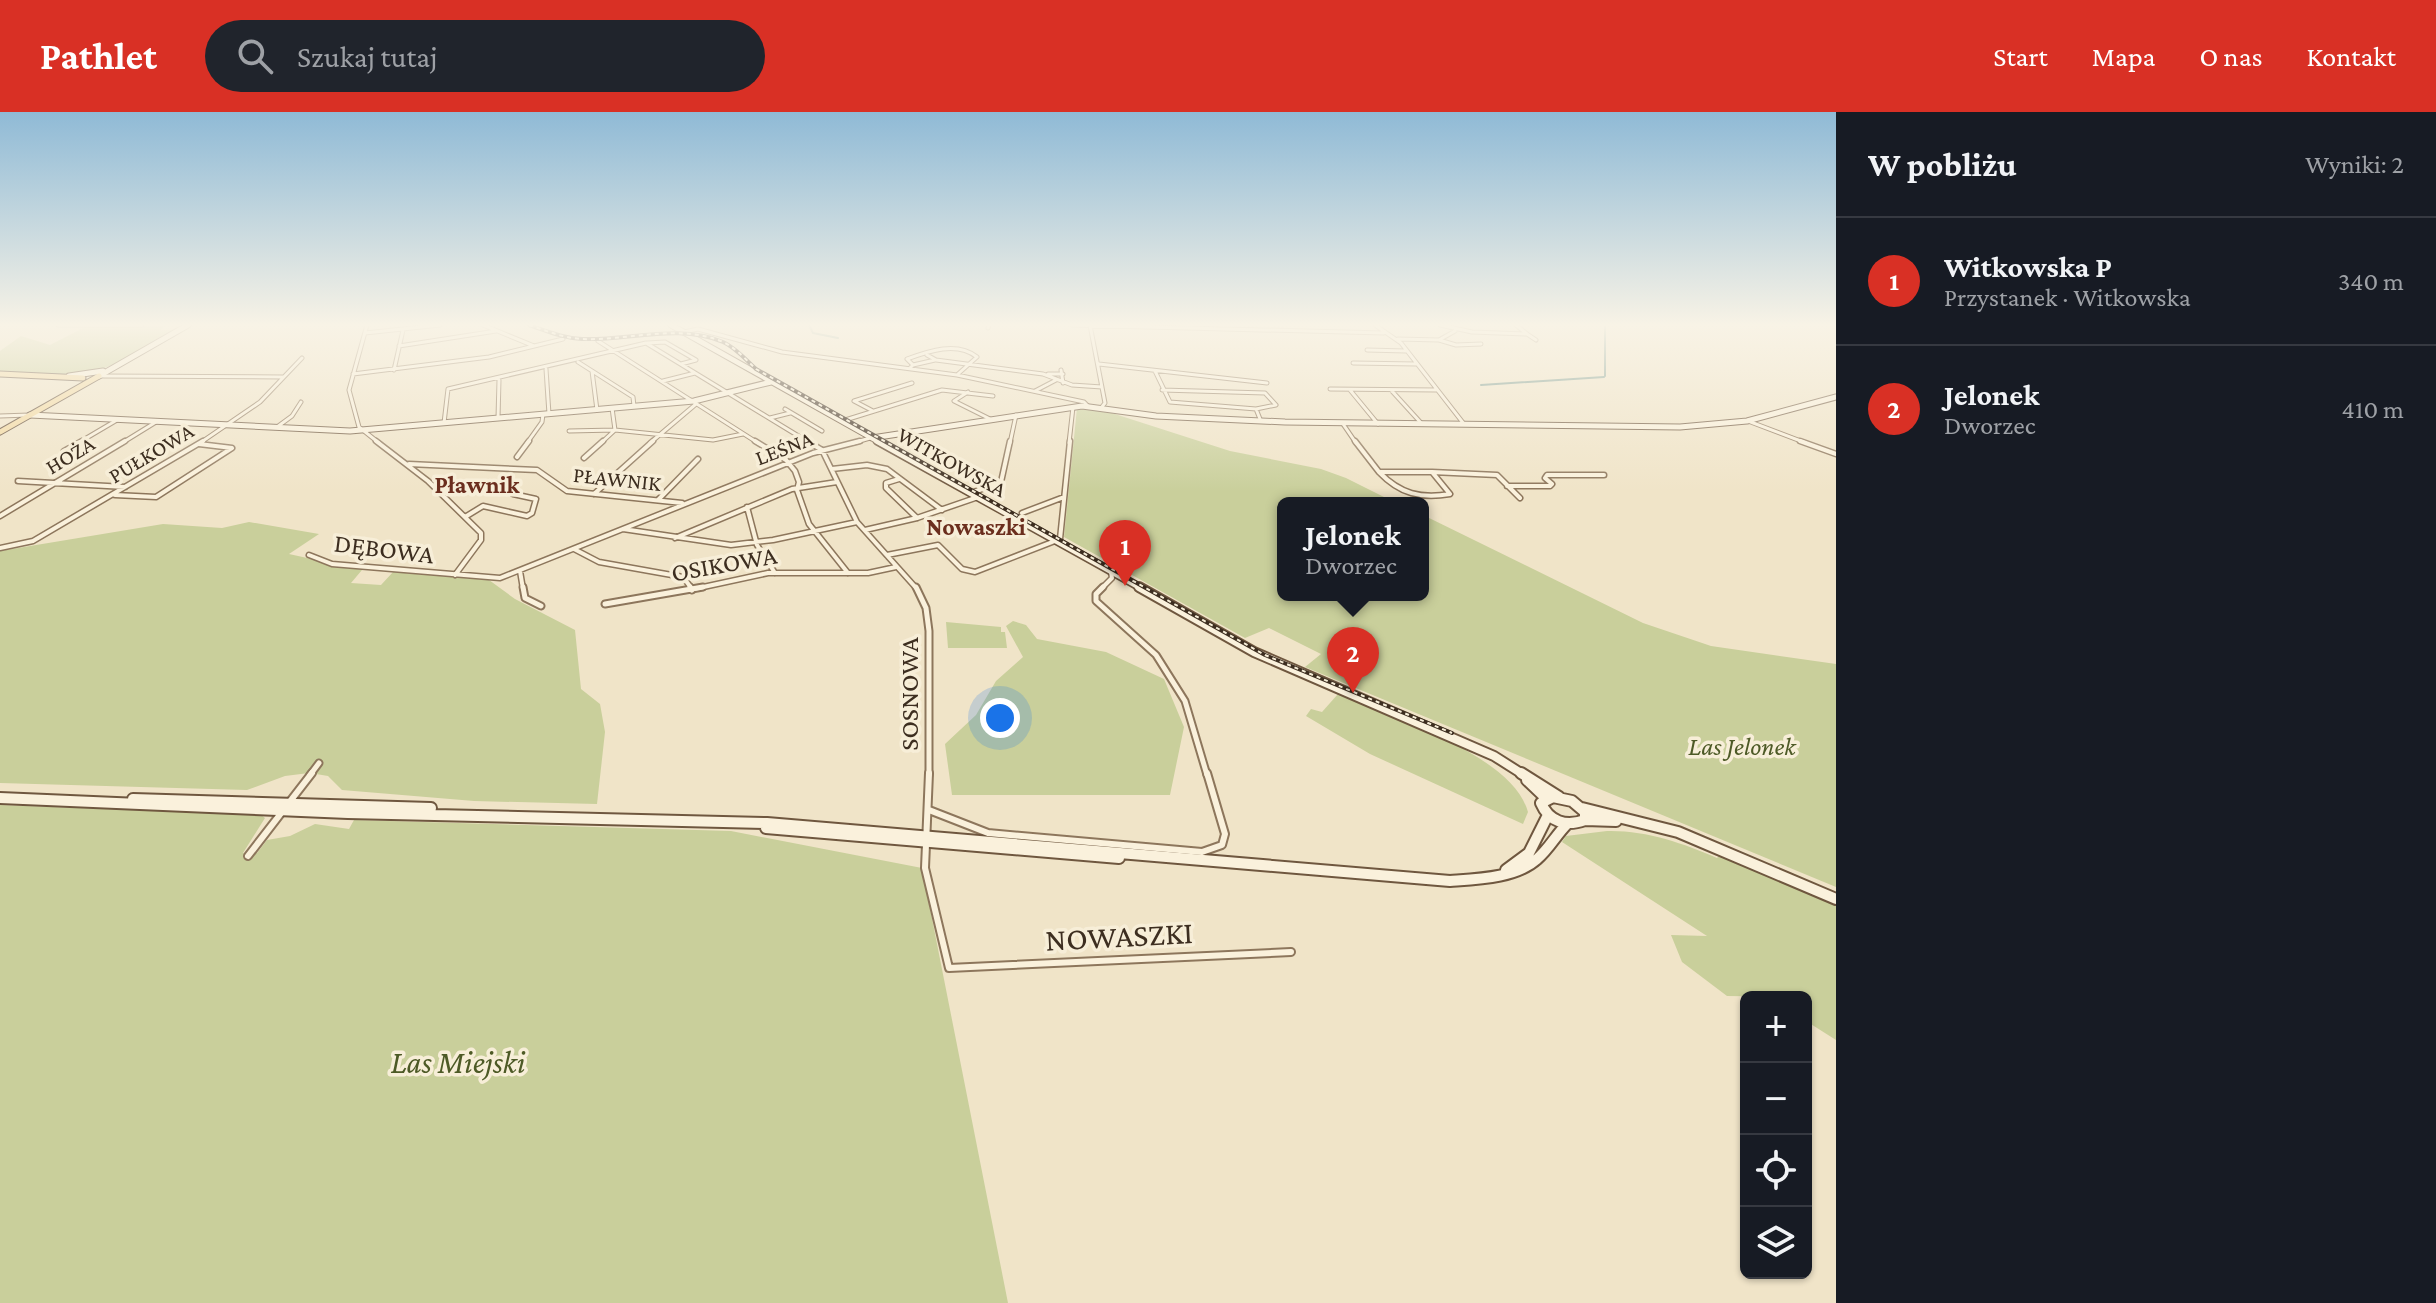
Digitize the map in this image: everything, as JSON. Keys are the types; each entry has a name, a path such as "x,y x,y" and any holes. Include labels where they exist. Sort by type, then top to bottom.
{"main road":[{"path":"0,432 85,381"}],"street":[{"name":"PUŁKOWA","path":"0,548 33,541 114,495 226,426 260,402 281,381"},
{"path":"351,381 349,390 362,431 408,464 482,537 455,576"},
{"path":"444,423 448,389 495,381"},
{"path":"498,381 498,418"},
{"path":"517,457 546,414 546,381"},
{"path":"593,381 597,410"},
{"path":"607,381 633,397 634,406"},
{"path":"662,381 788,462 798,475 798,487 809,524 848,573"},
{"path":"708,381 822,450"},
{"path":"0,416 362,431 695,402 772,381"},
{"name":"WITKOWSKA","path":"772,381 1271,661 1483,751"},
{"path":"984,381 1084,402 1088,406"},
{"path":"1035,391 1056,381"},
{"path":"1058,381 1102,387"},
{"path":"1101,381 1105,404 1101,408"},
{"path":"1159,381 1162,390 1166,400 1172,403 1256,409 1275,406 1270,396 1263,393 1162,390"},
{"path":"1244,381 1267,383"},
{"path":"1430,381 1464,424"},
{"path":"873,411 854,401 912,383"},
{"path":"1330,389 1437,390"},
{"path":"1349,389 1378,424"},
{"path":"1390,389 1422,424"},
{"path":"842,421 939,390 993,396"},
{"path":"969,391 954,401 990,419"},
{"name":"LEŚNA","path":"493,578 520,571 822,450 871,438 1073,407 1088,406 1156,416 1343,424 1666,427 1747,421 1836,397"},
{"path":"276,428 292,416 301,402"},
{"path":"594,494 695,402"},
{"path":"887,555 938,545 962,569 975,572 1056,541 1060,537 1073,407"},
{"path":"612,408 615,430"},
{"path":"785,409 822,431"},
{"path":"1256,409 1260,419"},
{"path":"770,418 791,413"},
{"path":"864,530 942,510 1001,482 1016,415"},
{"path":"64,451 117,420"},
{"path":"1747,421 1836,454"},
{"name":"HOŻA","path":"0,516 156,422"},
{"path":"1343,424 1390,486 1421,497 1449,495 1432,472"},
{"path":"569,431 615,430 713,440 743,434"},
{"path":"584,458 615,430"},
{"path":"114,495 156,497 232,448 198,444"},
{"name":"SOSNOWA","path":"822,450 857,522 920,594 929,631 929,810 924,839 925,868 949,968"},
{"path":"658,500 698,459"},
{"name":"PŁAWNIK","path":"408,464 537,470 561,489 686,503"},
{"path":"832,469 876,465 900,478 942,510"},
{"path":"1379,472 1489,473 1497,475 1520,498"},
{"path":"1507,486 1550,486 1552,484 1545,478 1547,475 1604,475"},
{"path":"900,478 886,483 886,488 917,518"},
{"path":"18,481 126,487"},
{"path":"674,538 798,487 837,482"},
{"path":"465,517 483,506 527,516 532,513 536,499 513,494"},
{"path":"1022,513 1064,497"},
{"path":"747,507 756,543 775,573"},
{"path":"623,528 722,544 756,543 857,522"},
{"path":"573,549 599,562 683,577 692,590"},
{"name":"DĘBOWA","path":"309,555 332,564 493,578"},
{"name":"OSIKOWA","path":"605,604 775,573 848,573 897,567"},
{"path":"520,571 525,598 541,606"},
{"path":"929,810 950,815 962,826 988,833 1164,850 1214,850 1222,845 1225,834 1185,701 1156,655 1096,601 1096,594 1112,578 1111,572"},
{"path":"1483,751 1518,773 1546,798 1559,797"},
{"path":"1483,751 1582,808 1661,826 1836,899"},
{"path":"248,856 319,763"},
{"path":"0,798 700,821 1430,881 1472,880 1533,863 1553,835 1567,824"},
{"path":"1546,798 1541,807 1548,815 1567,824 1585,820 1631,823 1705,844"},
{"path":"1582,808 1585,820"},
{"path":"1501,873 1529,853 1548,815"},
{"name":"NOWASZKI","path":"949,968 1291,952"}],"green space":[{"name":"Las Jelonek","path":"1093,407 1230,451 1321,469 1384,497 1277,497 1277,601 1429,601 1429,518 1643,623 1711,646 1836,664 1836,887 1305,667 1321,654 1269,628 1245,638 1064,537 1077,408"},
{"name":"Las Miejski","path":"249,522 319,534 289,554 362,570 351,583 381,585 393,572 489,580 515,599 575,630 581,689 600,704 605,732 597,804 474,801 342,790 328,776 310,773 250,853 257,853 267,840 290,836 315,824 349,829 354,820 731,831 922,868 1008,1303 0,1303 0,805 261,815 265,818 243,853 249,853 309,773 285,776 247,790 0,783 0,551 163,524 222,528"},
{"path":"1013,621 1026,625 1037,639 1106,652 1164,679 1184,727 1170,795 952,795 945,744 976,715 996,681 1023,657 1006,626"},
{"path":"946,622 1001,627 1001,632 1005,632 1007,648 948,648"},
{"path":"1338,694 1447,740 1499,772 1517,791 1528,812 1523,824 1370,754 1306,716 1311,709 1322,712"},
{"path":"1607,831 1650,835 1717,858 1719,856 1836,905 1836,1040 1812,1025 1812,991 1740,991 1740,996 1727,996 1682,962 1671,935 1707,936 1562,842 1566,836"}],"waterway":[{"path":"1481,385 1549,381"}],"railway":[{"path":"777,381 1265,655 1452,733"}],"place":[{"name":"Witkowska P","path":"1125,586"},
{"name":"Jelonek","path":"1353,693"}],"district":[{"name":"Pławnik","path":"477,484"},
{"name":"Nowaszki","path":"976,526"}]}
